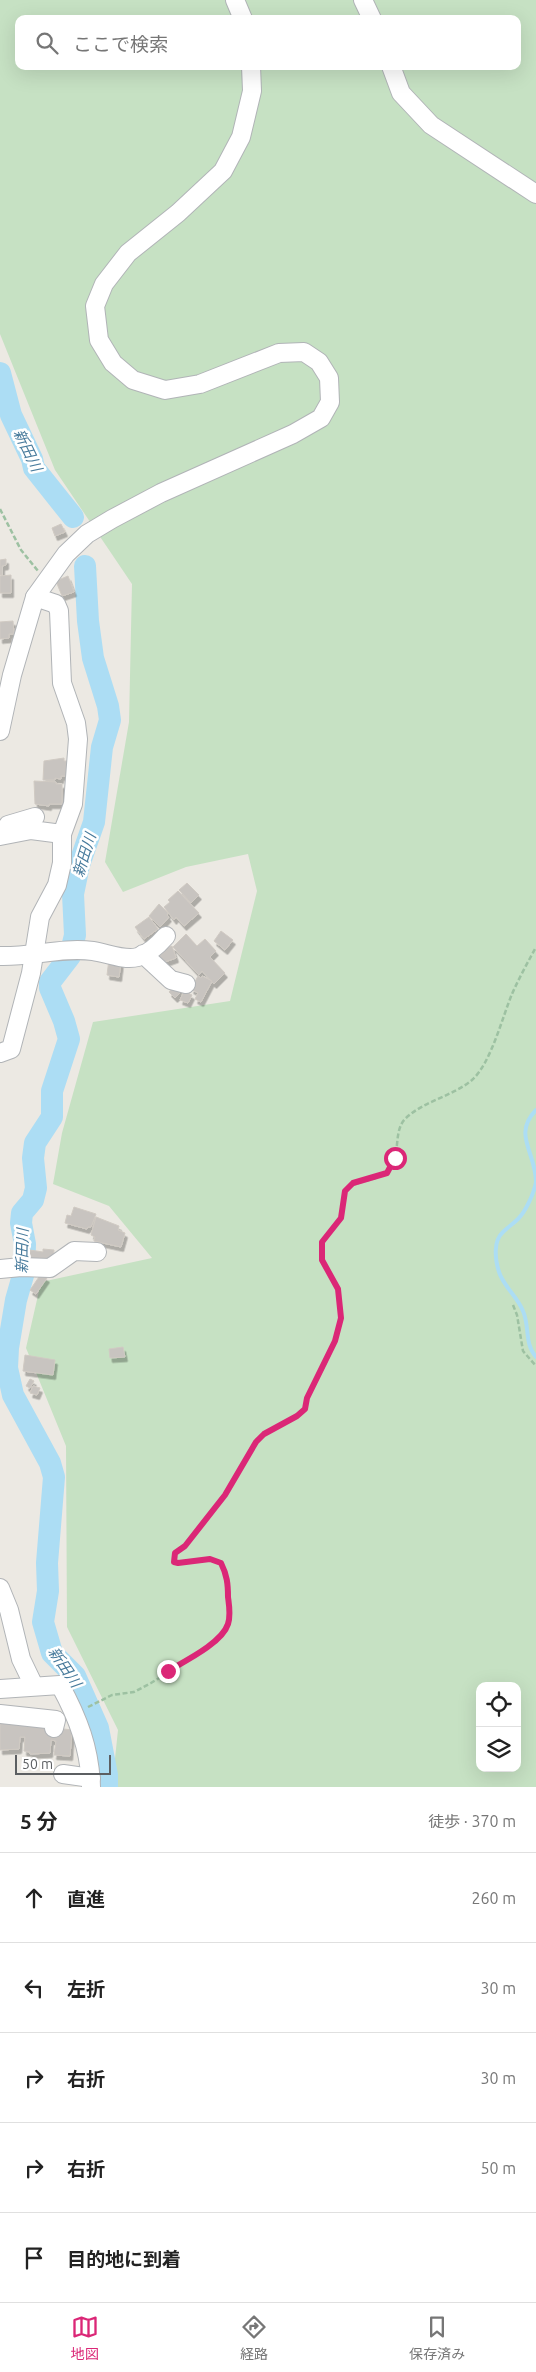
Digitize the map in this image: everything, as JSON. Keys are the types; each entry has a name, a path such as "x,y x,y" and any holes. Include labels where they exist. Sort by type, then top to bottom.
{"street":[{"path":"235,0 241,15"},
{"path":"363,0 370,15"},
{"path":"0,731 12,674 36,597 66,554 87,534 161,493 293,434 321,418 330,402 329,378 319,362 304,352 279,353 200,384 165,390 133,380 113,363 99,340 95,306 104,284 128,253 178,213 223,171 241,137 252,90 251,70"},
{"path":"392,70 401,93 431,125 536,194"},
{"path":"0,1053 11,1049 34,954 40,917 57,885 62,863 62,834 73,804 78,739 76,723 62,683 59,611 56,604 36,597"},
{"path":"0,827 35,816"},
{"path":"0,836 31,830 62,834"},
{"path":"0,956 91,950 128,958 143,954 158,945 166,936"},
{"path":"143,954 171,980 186,984"},
{"path":"0,1269 54,1267 74,1250 97,1252"},
{"path":"0,1588 9,1610 21,1659 34,1686"},
{"path":"0,1689 60,1685 84,1736 91,1783 63,1774"},
{"path":"0,1714 56,1720 54,1728"}],"path":[{"path":"0,509 30,564 48,581"},
{"path":"85,1709 112,1695 134,1692 151,1683 204,1650 226,1629 230,1614 227,1577 221,1563 210,1559 178,1563 174,1562 175,1553 185,1546 225,1495 256,1442 264,1434 297,1416 305,1409 307,1398 339,1331 342,1310 338,1289 322,1260 321,1254 325,1236 336,1225 343,1212 345,1191 353,1183 387,1173 393,1165 399,1131 405,1119 453,1093 474,1078 487,1056 512,994 536,947"},
{"path":"512,1305 517,1314 523,1352 536,1366"}],"green space":[{"path":"0,0 536,0 536,1787 112,1787 118,1730 67,1627 66,1446 26,1348 41,1282 152,1258 109,1206 53,1184 62,1133 93,1022 230,1001 257,891 248,854 186,867 123,892 105,862 129,722 132,584 55,470 0,334"}],"building":[{"path":"61,524 65,532 55,536 52,528"},
{"path":"6,559 6,565 2,566 2,575 0,575 0,560"},
{"path":"11,575 11,593 0,593 0,576"},
{"path":"68,576 74,592 62,596 56,581"},
{"path":"13,621 14,634 9,634 9,638 0,639 0,622"},
{"path":"64,758 64,761 71,761 70,776 61,776 61,779 55,778 55,780 43,780 44,761"},
{"path":"34,781 62,784 62,804 49,804 49,806 35,804"},
{"path":"187,883 199,895 191,903 179,890"},
{"path":"178,891 199,913 184,926 176,917 174,920 164,907 170,902 168,900"},
{"path":"159,904 168,913 169,917 160,927 149,916"},
{"path":"149,917 158,929 144,939 135,927"},
{"path":"221,931 233,940 225,950 214,941"},
{"path":"186,934 197,946 205,939 216,951 210,957 225,973 214,984 202,971 199,975 173,947"},
{"path":"172,946 176,958 159,964 155,952"},
{"path":"109,959 121,961 119,977 107,975"},
{"path":"198,976 212,981 201,1002 195,999 198,993 191,989"},
{"path":"175,985 182,991 175,998 169,992"},
{"path":"184,991 192,995 188,1003 180,1000"},
{"path":"74,1207 96,1214 91,1227 87,1229 65,1223 67,1215 71,1216"},
{"path":"96,1217 119,1226 118,1230 125,1233 121,1247 94,1241 95,1237 91,1235"},
{"path":"43,1249 54,1250 53,1263 29,1263 30,1250 43,1252"},
{"path":"41,1274 47,1278 36,1294 30,1290"},
{"path":"123,1347 125,1357 110,1358 109,1349"},
{"path":"25,1355 55,1360 53,1375 23,1371"},
{"path":"30,1379 34,1381 30,1388 26,1386"},
{"path":"33,1386 40,1388 37,1395 30,1393"},
{"path":"0,1721 72,1730 70,1756 54,1755 56,1741 51,1740 50,1753 30,1754 30,1752 24,1751 25,1737 20,1737 19,1749 0,1750"}],"waterway":[{"name":"新田川","path":"0,373 11,415 32,459 34,468 73,517"},
{"name":"新田川","path":"85,566 88,621 93,658 108,706 110,720 102,747 94,822 79,865 73,894 75,935 70,956 50,982 50,988 64,1021 69,1039 52,1091 52,1117 35,1143 33,1158 36,1188 33,1200 22,1213 21,1223 25,1244 24,1272 16,1300 8,1348 7,1368 13,1395 50,1463 54,1477 47,1563 48,1591 43,1622 52,1653 75,1676 98,1728 107,1775 107,1787"},
{"path":"536,1110 529,1119 525,1136 535,1171 535,1186 521,1216 505,1230 496,1245 499,1272 523,1311 528,1341 536,1357"}],"route":[{"path":"168,1671 204,1650 223,1633 228,1624 230,1614 227,1577 221,1563 210,1559 178,1563 174,1562 173,1557 175,1553 185,1546 225,1495 256,1442 264,1434 297,1416 305,1409 307,1398 339,1331 342,1310 335,1281 322,1260 322,1242 341,1218 345,1191 349,1186 353,1183 387,1173 393,1165 395,1158"}]}
